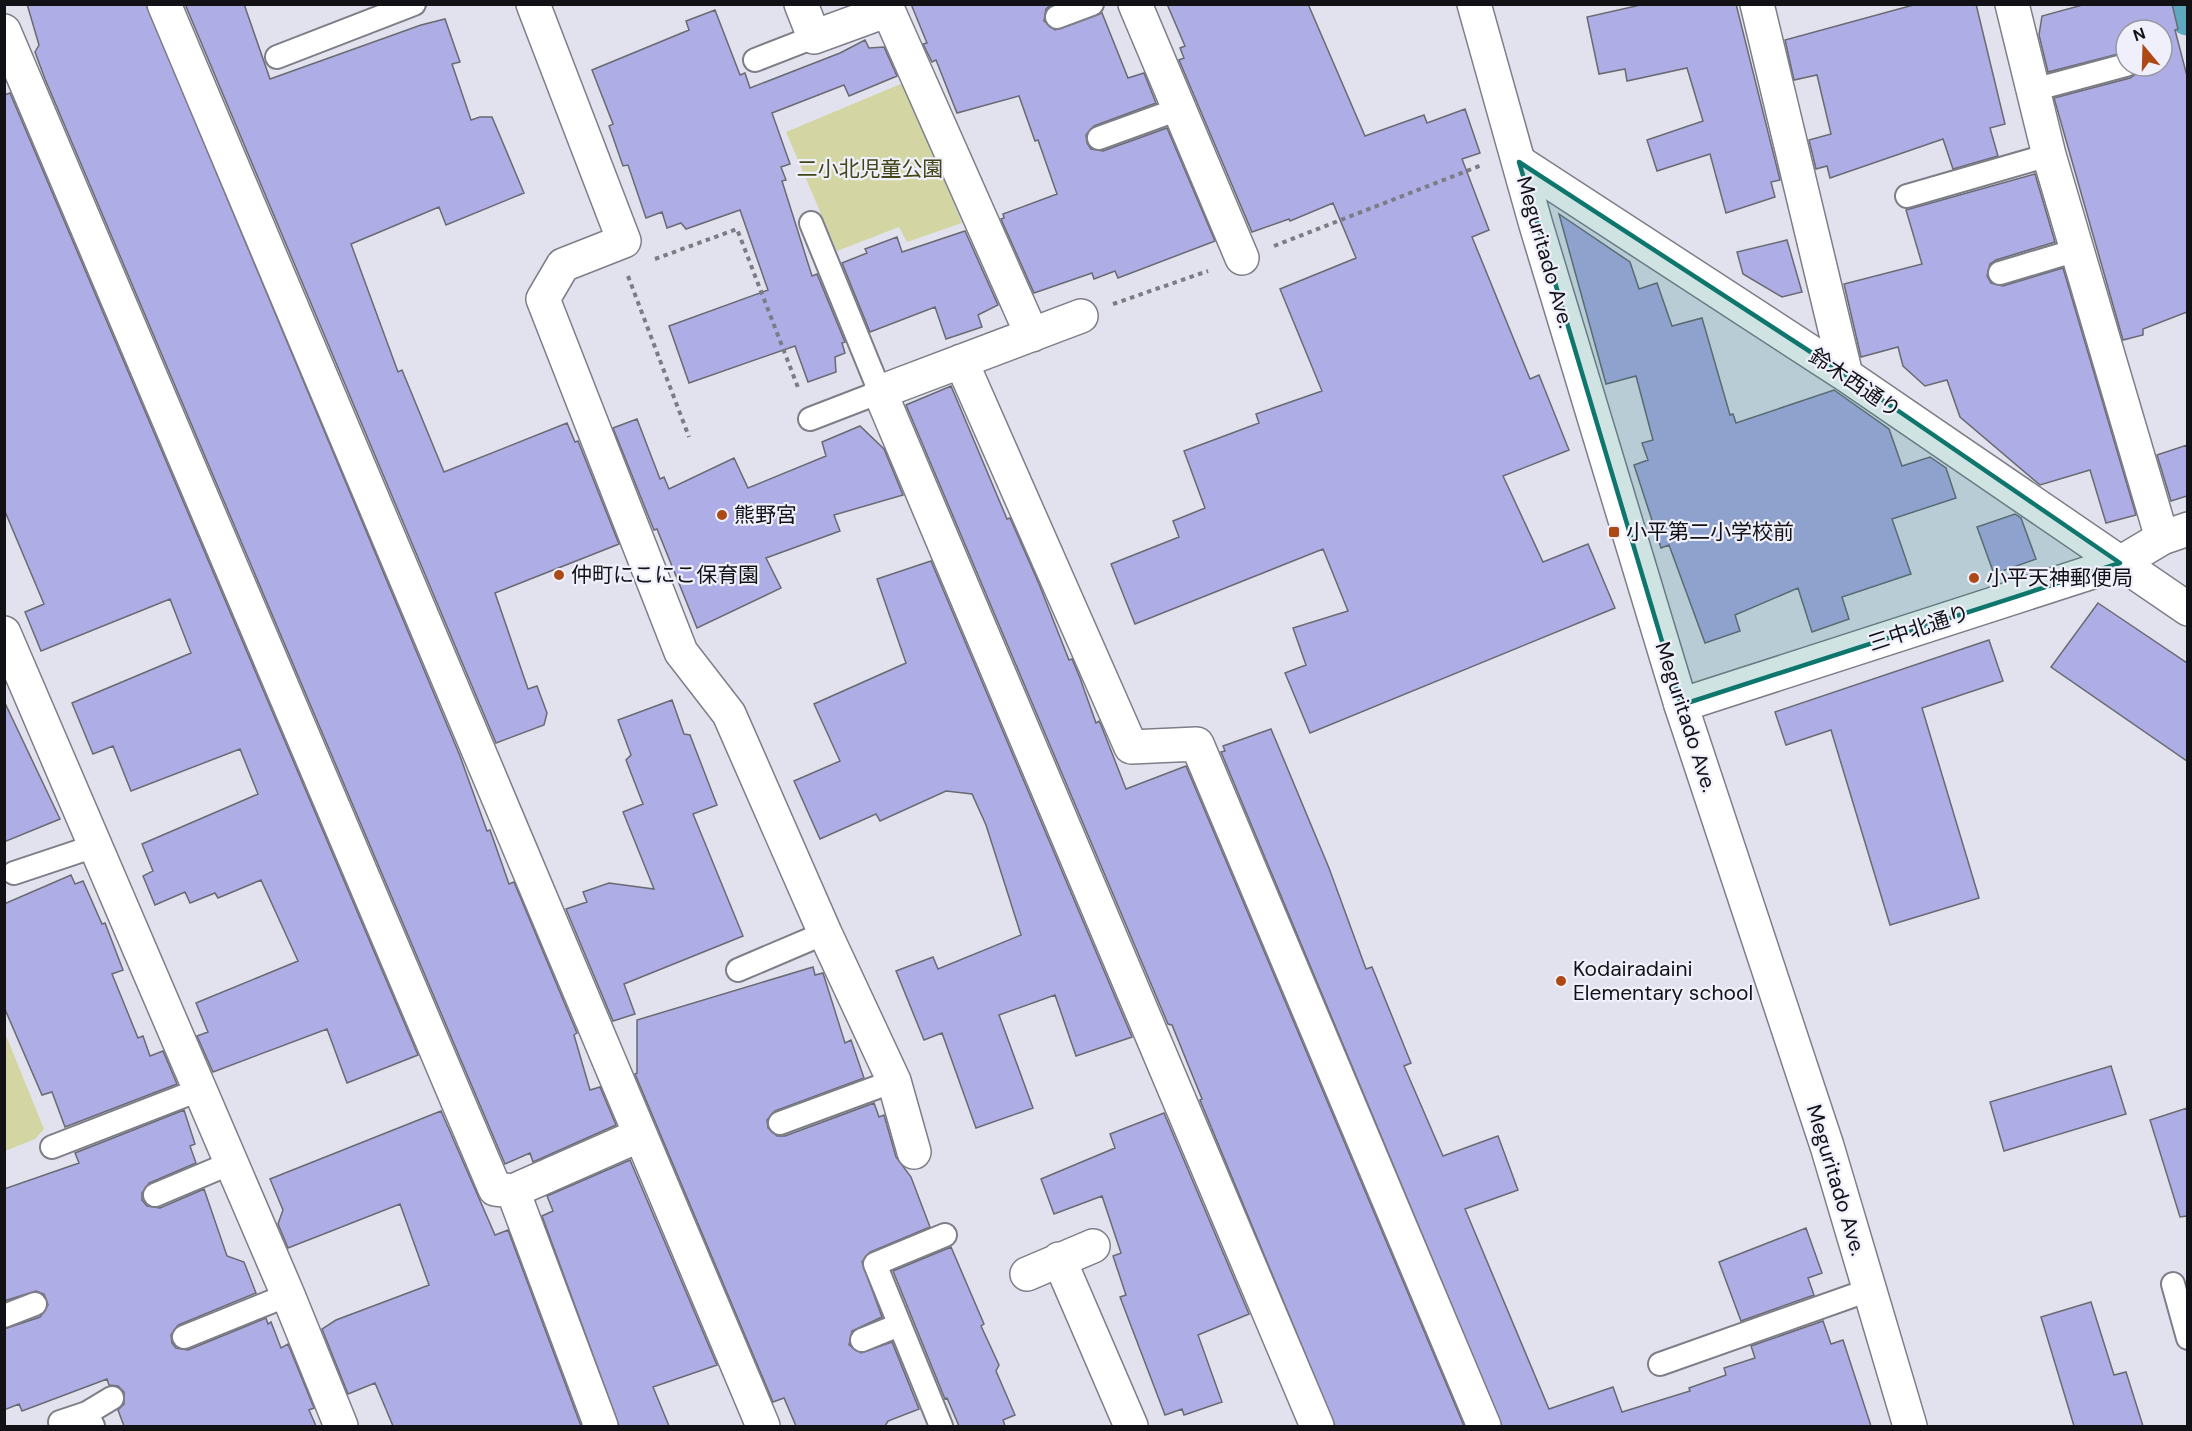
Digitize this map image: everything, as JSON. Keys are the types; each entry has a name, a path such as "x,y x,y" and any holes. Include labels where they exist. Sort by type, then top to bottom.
{"street":[{"path":"164,4 764,1426"},
{"path":"533,4 620,243 563,265 543,299 681,652 729,714 825,933 894,1081 914,1152"},
{"path":"801,4 814,37 888,10 1032,335"},
{"path":"1135,4 1242,258"},
{"name":"Meguritado Ave.","path":"1474,4 1681,705 1827,1146 1910,1426"},
{"path":"2012,4 2049,155 2077,250 2175,534"},
{"path":"1762,6 1846,375"},
{"path":"4,31 495,1189 513,1191 640,1135"},
{"name":"鈴木西通り","path":"1518,158 1846,375 2187,609"},
{"path":"1081,316 880,392 1317,1426"},
{"path":"961,361 1131,747 1197,744 1484,1426"},
{"name":"三中北通り","path":"1681,705 2120,563 2175,534"},
{"path":"4,633 288,1295 341,1426"},
{"path":"513,1191 601,1426"},
{"path":"1027,1274 1093,1245"},
{"path":"1059,1259 1131,1426"}],"lane":[{"path":"277,57 414,4"},
{"path":"1056,17 1092,4"},
{"path":"755,60 814,37"},
{"path":"2033,90 2114,68"},
{"path":"1099,138 1179,109"},
{"path":"1907,196 2049,155"},
{"path":"810,419 880,392 811,223"},
{"path":"2000,273 2077,250"},
{"path":"14,873 95,846"},
{"path":"738,970 825,933"},
{"path":"780,1123 894,1081"},
{"path":"52,1147 199,1090"},
{"path":"155,1195 231,1163"},
{"path":"941,1426 874,1264 945,1235"},
{"path":"2173,1284 2187,1338"},
{"path":"1660,1364 1869,1290"},
{"path":"184,1337 288,1295"},
{"path":"4,1316 35,1305"},
{"path":"862,1340 899,1325"},
{"path":"60,1422 90,1420 112,1398"}],"path":[{"path":"1081,316 1518,158"},
{"path":"620,243 639,251 643,263 737,229 810,419"},
{"path":"620,243 689,437"}],"highlighted area":[{"path":"1519,162 1846,375 2120,563 1681,705"}],"green space":[{"name":"二小北児童公園","path":"903,83 962,223 907,242 899,227 837,251 786,132"},
{"path":"5,1033 44,1129 35,1139 5,1151"}],"building":[{"path":"27,4 146,4 460,756 509,884 514,882 577,1033 574,1035 590,1090 600,1087 616,1125 533,1162 530,1153 505,1164 45,79 35,52 39,45"},
{"path":"185,4 244,4 270,79 421,25 445,19 460,62 452,64 471,120 492,117 524,193 446,225 439,207 351,244 398,372 402,370 444,472 567,423 575,442 578,441 619,544 495,593 528,689 537,686 547,713 544,725 496,743"},
{"path":"911,4 1052,4 1046,9 1044,21 1055,30 1102,13 1128,78 1144,73 1156,103 1094,126 1086,135 1087,143 1091,149 1103,151 1167,128 1215,241 1118,278 1115,271 1094,279 1092,273 1034,293 1001,219 1004,218 1003,214 1057,194 1038,140 1035,141 1019,96 957,113 936,60 932,62 923,44 927,43"},
{"path":"1167,4 1308,4 1365,136 1424,115 1427,123 1465,109 1480,153 1462,159 1489,230 1472,237 1530,379 1539,375 1569,450 1503,476 1543,562 1588,544 1615,608 1310,733 1285,673 1306,665 1293,628 1348,611 1323,549 1135,624 1111,564 1179,537 1173,521 1205,508 1184,451 1259,423 1256,414 1322,391 1280,289 1356,258 1333,203 1290,221 1289,219 1252,232 1179,60 1184,58 1180,48 1185,46"},
{"path":"1645,4 1736,4 1780,180 1771,182 1775,197 1726,213 1710,154 1657,171 1647,140 1703,121 1687,68 1627,81 1625,69 1599,74 1587,17"},
{"path":"1917,4 1976,4 2005,124 1990,128 1998,156 1953,169 1943,139 1830,178 1827,166 1816,169 1809,140 1831,134 1817,75 1794,80 1785,40"},
{"path":"2086,4 2172,4 2178,29 2175,30 2187,76 2187,312 2143,329 2143,335 2123,340 2054,98 2130,78 2174,78 2174,18 2114,18 2114,55 2048,72 2039,35 2042,16"},
{"path":"715,10 740,75 745,73 750,88 840,53 865,40 869,48 884,47 897,76 849,96 844,85 772,113 790,164 781,167 786,180 782,181 812,276 817,274 845,342 842,343 845,353 835,357 836,372 808,382 795,346 689,383 669,326 768,290 740,210 686,229 681,223 667,228 662,212 646,218 628,165 623,166 609,126 613,124 592,70 689,30 686,21"},
{"path":"10,93 418,1055 347,1083 327,1029 213,1072 197,1036 208,1032 196,1003 298,961 261,880 218,898 215,893 190,903 185,892 155,905 143,876 153,871 142,844 258,794 240,749 131,791 113,746 93,754 72,703 191,653 170,599 41,651 25,612 44,604 4,509 4,95"},
{"path":"2035,174 2055,242 1996,260 1990,264 1987,276 1991,283 2003,286 2063,268 2136,515 2106,523 2090,470 2040,485 1960,417 1947,380 1925,386 1903,366 1898,347 1861,357 1844,284 1922,264 1906,210"},
{"path":"1559,214 1630,262 1639,289 1657,283 1672,326 1702,318 1730,415 1733,414 1736,423 1834,390 1889,429 1902,466 1930,457 1946,468 1956,498 1892,519 1911,574 1842,597 1849,619 1812,632 1798,588 1735,615 1740,631 1705,643 1669,545 1661,548 1634,465 1648,460 1642,443 1653,440 1636,376 1606,384"},
{"path":"965,231 998,305 978,315 982,327 946,339 935,307 870,332 842,263 867,253 865,249 897,237 902,252"},
{"path":"1787,240 1802,292 1782,297 1743,274 1737,252"},
{"path":"951,386 1007,519 1010,518 1039,584 1069,660 1072,659 1096,723 1099,721 1101,725 1126,789 1186,766 1464,1426 1335,1426 1200,1100 1202,1099 1172,1025 1168,1024 906,405"},
{"path":"637,419 660,479 664,477 669,489 734,458 748,488 826,456 822,442 860,426 884,449 903,495 834,515 840,531 766,558 781,588 697,628 613,428"},
{"path":"2187,445 2187,496 2171,501 2157,455"},
{"path":"2015,514 2021,518 2036,559 1994,574 1977,527"},
{"path":"931,561 1132,1037 1076,1056 1055,995 999,1015 1033,1108 976,1128 942,1033 924,1040 896,971 933,957 938,969 1021,935 986,825 972,794 946,791 880,821 876,814 820,839 794,781 840,761 814,704 906,663 877,579"},
{"path":"2098,603 2187,663 2187,761 2051,667"},
{"path":"1989,640 2003,681 1922,708 1979,898 1890,925 1831,730 1786,745 1775,712"},
{"path":"672,700 684,734 690,735 717,805 693,814 743,936 624,984 635,1014 613,1021 566,909 587,902 583,892 609,883 654,889 623,812 643,804 626,760 631,755 618,720"},
{"path":"4,701 60,819 4,842"},
{"path":"1271,729 1329,868 1366,969 1372,967 1411,1063 1404,1066 1443,1156 1498,1136 1518,1190 1465,1209 1549,1409 1613,1387 1622,1412 1690,1391 1689,1388 1726,1375 1724,1368 1755,1358 1751,1346 1823,1321 1831,1344 1843,1340 1871,1426 1502,1426 1221,752 1225,751 1223,746"},
{"path":"71,875 75,884 83,881 102,924 105,923 123,970 112,974 138,1038 143,1036 150,1056 163,1051 177,1084 65,1127 52,1092 42,1095 4,1007 4,904"},
{"path":"813,967 815,975 823,973 845,1043 851,1040 864,1078 775,1111 767,1120 768,1128 777,1136 785,1136 874,1103 879,1117 884,1115 896,1157 911,1177 930,1227 870,1252 862,1262 882,1317 852,1331 849,1345 861,1353 892,1342 919,1409 888,1421 885,1426 796,1426 784,1398 773,1402 635,1074 637,1073 637,1020"},
{"path":"2111,1066 2126,1114 2004,1151 1990,1102"},
{"path":"2187,1108 2187,1216 2180,1217 2150,1120"},
{"path":"184,1110 195,1144 190,1146 196,1163 149,1183 142,1193 142,1200 147,1206 160,1208 204,1189 227,1256 244,1262 256,1293 178,1325 171,1335 172,1343 176,1348 188,1350 266,1318 268,1324 271,1322 281,1348 288,1344 314,1408 309,1410 316,1426 124,1426 118,1410 124,1404 124,1392 118,1386 109,1385 107,1379 22,1411 19,1404 4,1410 4,1329 40,1317 48,1305 44,1294 36,1291 4,1301 4,1189 79,1163 75,1153"},
{"path":"441,1111 495,1235 508,1230 581,1426 393,1426 375,1383 348,1394 322,1329 336,1320 429,1285 400,1204 288,1248 278,1224 283,1210 270,1179"},
{"path":"1164,1113 1249,1314 1198,1335 1222,1402 1184,1415 1182,1409 1165,1415 1120,1297 1126,1295 1113,1256 1121,1253 1102,1196 1054,1214 1041,1179 1115,1148 1110,1134"},
{"path":"630,1160 717,1365 653,1387 669,1426 619,1426 542,1216 553,1211 547,1196"},
{"path":"1806,1228 1822,1273 1808,1278 1814,1295 1741,1321 1719,1262"},
{"path":"951,1247 984,1324 981,1326 999,1365 996,1371 1015,1415 1003,1420 1005,1426 959,1426 947,1398 945,1399 893,1271"},
{"path":"2091,1302 2114,1375 2126,1372 2143,1426 2074,1426 2041,1317"}],"waterway":[{"path":"2185,4 2188,16"}],"place":[{"name":"熊野宮","path":"722,515"},
{"name":"小平第二小学校前","path":"1614,532"},
{"name":"仲町にこにこ保育園","path":"559,575"},
{"name":"小平天神郵便局","path":"1974,578"},
{"name":"Kodairadaini Elementary school","path":"1561,981"}]}
